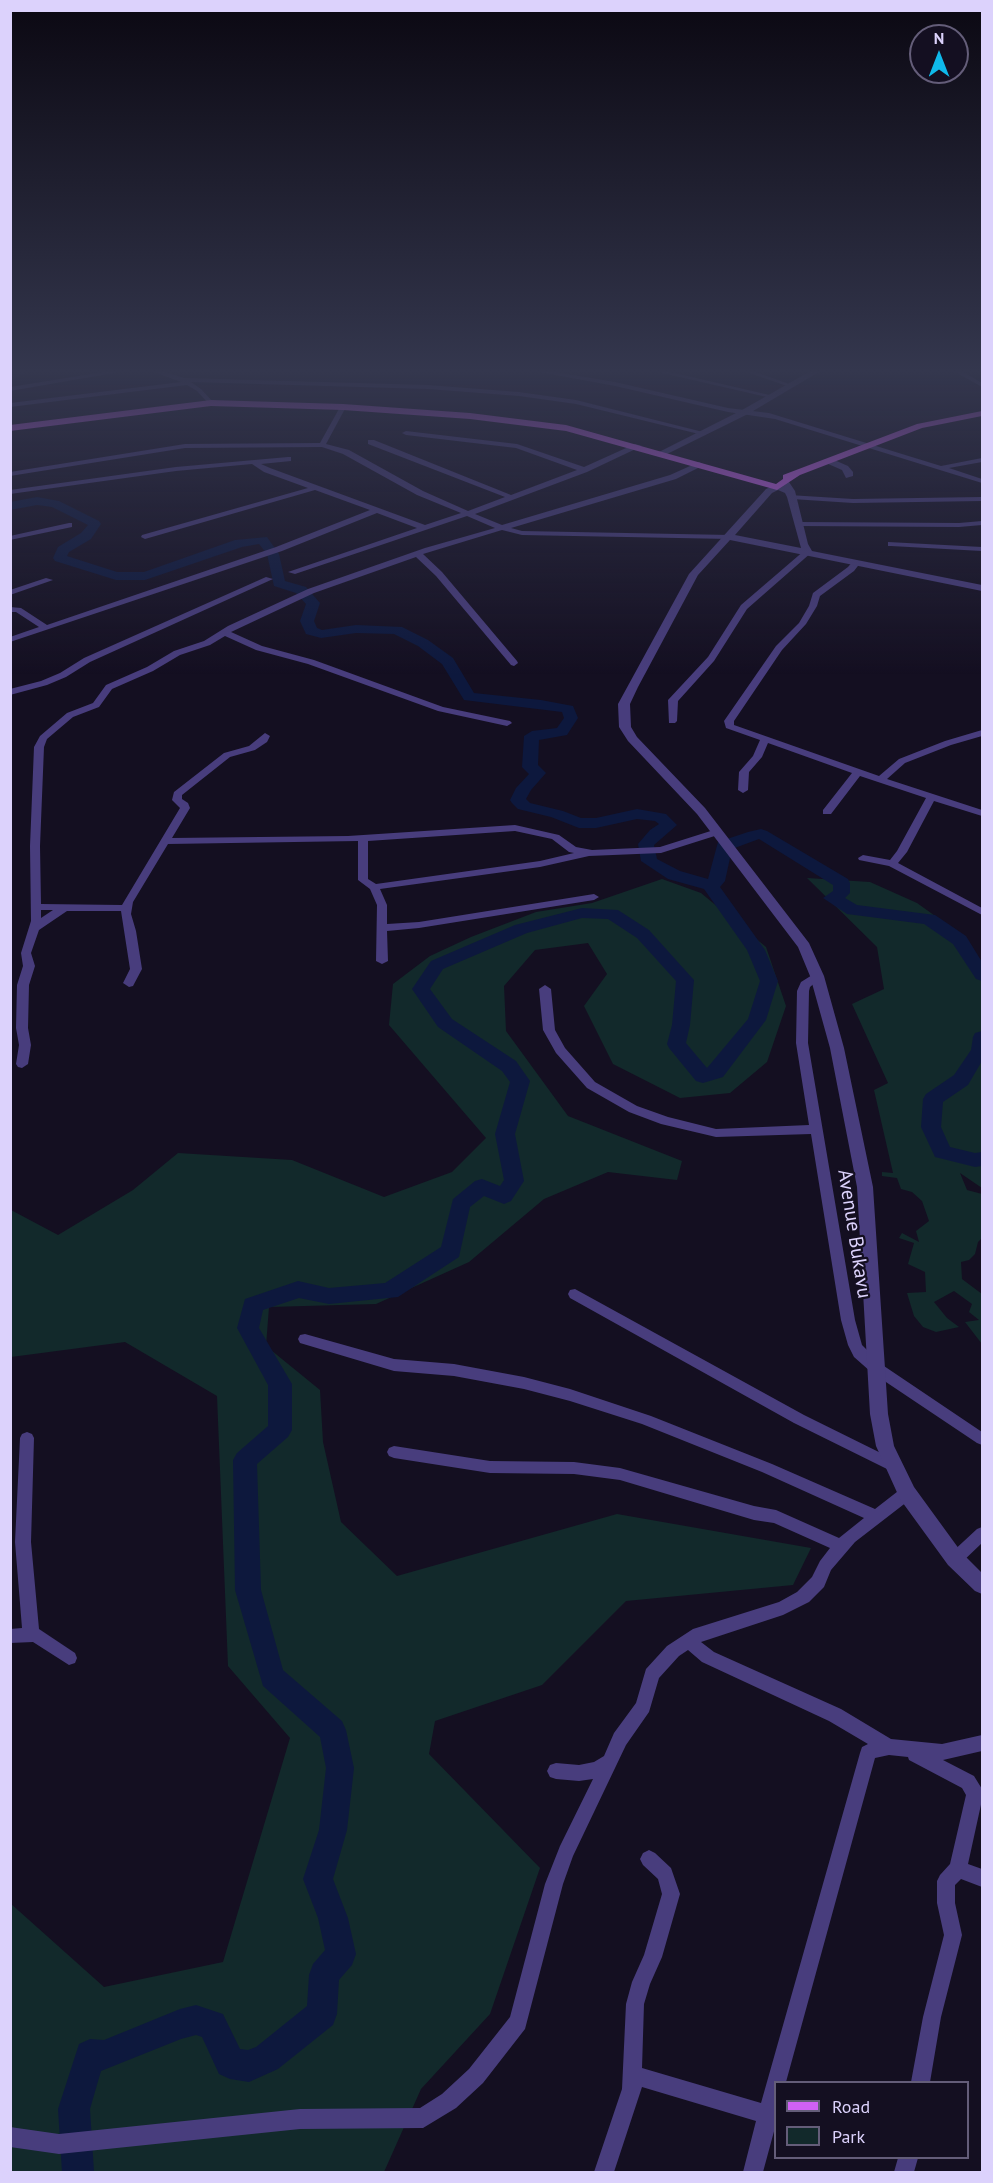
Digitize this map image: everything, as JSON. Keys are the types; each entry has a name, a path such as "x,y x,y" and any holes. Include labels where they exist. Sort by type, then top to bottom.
{"main road":[{"path":"725,471 780,488 796,475 806,471"}],"street":[{"path":"10,474 30,471"},
{"path":"10,492 162,471"},
{"path":"269,471 425,528"},
{"path":"379,471 420,494 502,528 535,534 730,537 982,588"},
{"path":"444,471 511,497"},
{"path":"292,572 469,513 582,471"},
{"path":"22,1064 25,1045 16,1028 23,985 29,966 26,953 34,928 39,747 44,738 70,715 96,705 109,687 150,669 177,653 207,643 298,596 418,554 673,477 685,471"},
{"path":"848,471 849,476"},
{"path":"951,471 982,481"},
{"path":"145,537 315,488"},
{"path":"780,488 854,501 982,499"},
{"path":"780,488 799,524 803,544 808,552"},
{"path":"780,488 694,574 624,704 625,727 632,739 735,854 804,946 817,976 837,1048 865,1187 879,1414 892,1465 907,1493 955,1559 982,1585"},
{"path":"10,640 279,549 377,510"},
{"path":"799,524 959,525 982,523"},
{"path":"10,538 69,525"},
{"path":"891,544 982,549"},
{"path":"672,721 674,700 711,659 744,607 808,552"},
{"path":"418,554 439,574 514,663"},
{"path":"857,562 851,569 819,591 802,624 779,648 729,721 729,726 880,780 982,813"},
{"path":"10,692 45,683 87,660 270,579"},
{"path":"10,593 49,580"},
{"path":"10,609 18,610 45,627"},
{"path":"225,632 259,648 321,665 441,709 507,723"},
{"path":"880,780 902,761 982,733"},
{"path":"129,983 136,969 128,902 185,808 185,805 177,800 177,794 227,755 252,748 264,740 265,736"},
{"path":"743,790 744,772 757,757 766,738"},
{"path":"827,812 858,772"},
{"path":"892,864 902,852 932,796"},
{"path":"164,841 363,838 518,828 555,837 573,850 592,853 661,850 719,834"},
{"path":"363,838 363,880 374,887 382,905 382,961"},
{"path":"374,887 540,864 592,853"},
{"path":"863,858 892,864 982,912"},
{"path":"383,928 419,925 594,897"},
{"path":"36,907 127,908"},
{"path":"34,928 64,908"},
{"name":"Avenue Bukavu","path":"817,976 805,985 803,991 802,1043 848,1320 859,1353 876,1368 982,1439"},
{"path":"545,989 544,1004 549,1030 560,1050 591,1085 633,1109 665,1121 716,1133 817,1129"},
{"path":"575,1294 799,1419 892,1465"},
{"path":"305,1339 394,1365 454,1370 524,1383 570,1395 690,1437 878,1517"},
{"path":"27,1438 17,1535 31,1634"},
{"path":"394,1452 490,1467 574,1468 620,1474 754,1514 776,1517 841,1546"},
{"path":"10,2137 59,2144 91,2143 300,2119 423,2118 449,2101 476,2076 518,2022 554,1884 566,1851 620,1739 643,1706 653,1672 687,1641 699,1634 783,1608 803,1597 818,1582 825,1566 841,1546 907,1493"},
{"path":"955,1559 982,1534"},
{"path":"10,1636 31,1634 69,1658"},
{"path":"687,1641 708,1657 835,1715 889,1747"},
{"path":"777,2081 868,1753 889,1747 942,1752 982,1743"},
{"path":"909,1750 968,1782 974,1789 958,1869 946,1881 946,1903 953,1935 932,2017 921,2081"},
{"path":"556,1771 579,1773 597,1770 610,1761"},
{"path":"604,2172 629,2103 633,2074 635,2004 640,1982 653,1957 671,1894 665,1874 649,1859"},
{"path":"958,1869 982,1878"},
{"path":"633,2074 768,2115"},
{"path":"753,2172 774,2091"}],"green space":[{"path":"807,878 870,882 917,903 959,933 982,974 982,1188 960,1173 967,1190 982,1194 982,1238 978,1242 975,1254 969,1260 961,1262 962,1279 982,1294 982,1344 965,1322 979,1320 969,1312 972,1304 954,1291 934,1302 947,1318 959,1327 936,1332 923,1327 914,1316 907,1293 926,1292 925,1272 908,1264 914,1243 899,1238 902,1233 919,1242 916,1231 929,1221 922,1201 912,1192 901,1189 897,1178 882,1176 882,1172 893,1173 874,1090 888,1083 852,1004 884,989 877,947"},
{"path":"662,879 701,893 766,947 786,1006 767,1062 730,1093 680,1098 613,1064 584,1006 607,974 588,943 535,950 504,986 506,1031 568,1116 682,1161 677,1180 608,1172 544,1199 469,1262 376,1304 269,1307 266,1346 320,1390 323,1442 341,1522 397,1576 617,1514 811,1548 793,1585 626,1601 542,1685 435,1721 429,1754 540,1868 490,2014 421,2089 384,2172 11,2172 10,1903 104,1987 223,1962 290,1738 228,1666 217,1396 125,1342 11,1357 11,1210 58,1235 133,1190 178,1153 292,1160 384,1197 452,1172 486,1138 389,1025 393,984 430,956 471,937 536,912 592,903"}],"waterway":[{"path":"10,506 37,501 55,504 95,524 86,536 63,550 60,558 116,576 145,576 240,543 262,540 273,554 279,583 301,590 313,603 307,621 311,631 321,634 356,629 397,630 423,643 448,661 469,697 568,709 571,718 562,732 532,736 530,767 538,773 524,788 518,800 524,806 557,814 579,823 596,823 637,814 660,817 669,825 656,833 646,844 649,861 674,875 710,885"},
{"path":"710,885 717,881 724,846 761,834 842,883 841,893 832,898 853,910 929,919 960,940 982,975"},
{"path":"78,2172 74,2109 90,2055 104,2056 180,2024 196,2020 212,2025 230,2063 249,2066 267,2058 322,2014 324,1975 341,1954 333,1918 318,1879 333,1830 340,1768 332,1730 272,1677 248,1590 245,1460 280,1430 280,1384 248,1328 253,1305 298,1289 329,1296 390,1291 451,1251 460,1204 482,1186 504,1196 514,1181 505,1134 520,1081 509,1066 445,1023 421,989 437,965 521,929 582,913 612,914 643,934 685,980 681,1025 676,1044 703,1076 716,1072 757,1020 769,981 756,950 710,885"},
{"path":"982,1037 980,1050 961,1080 933,1099 931,1127 942,1152 975,1160 982,1159"}]}
